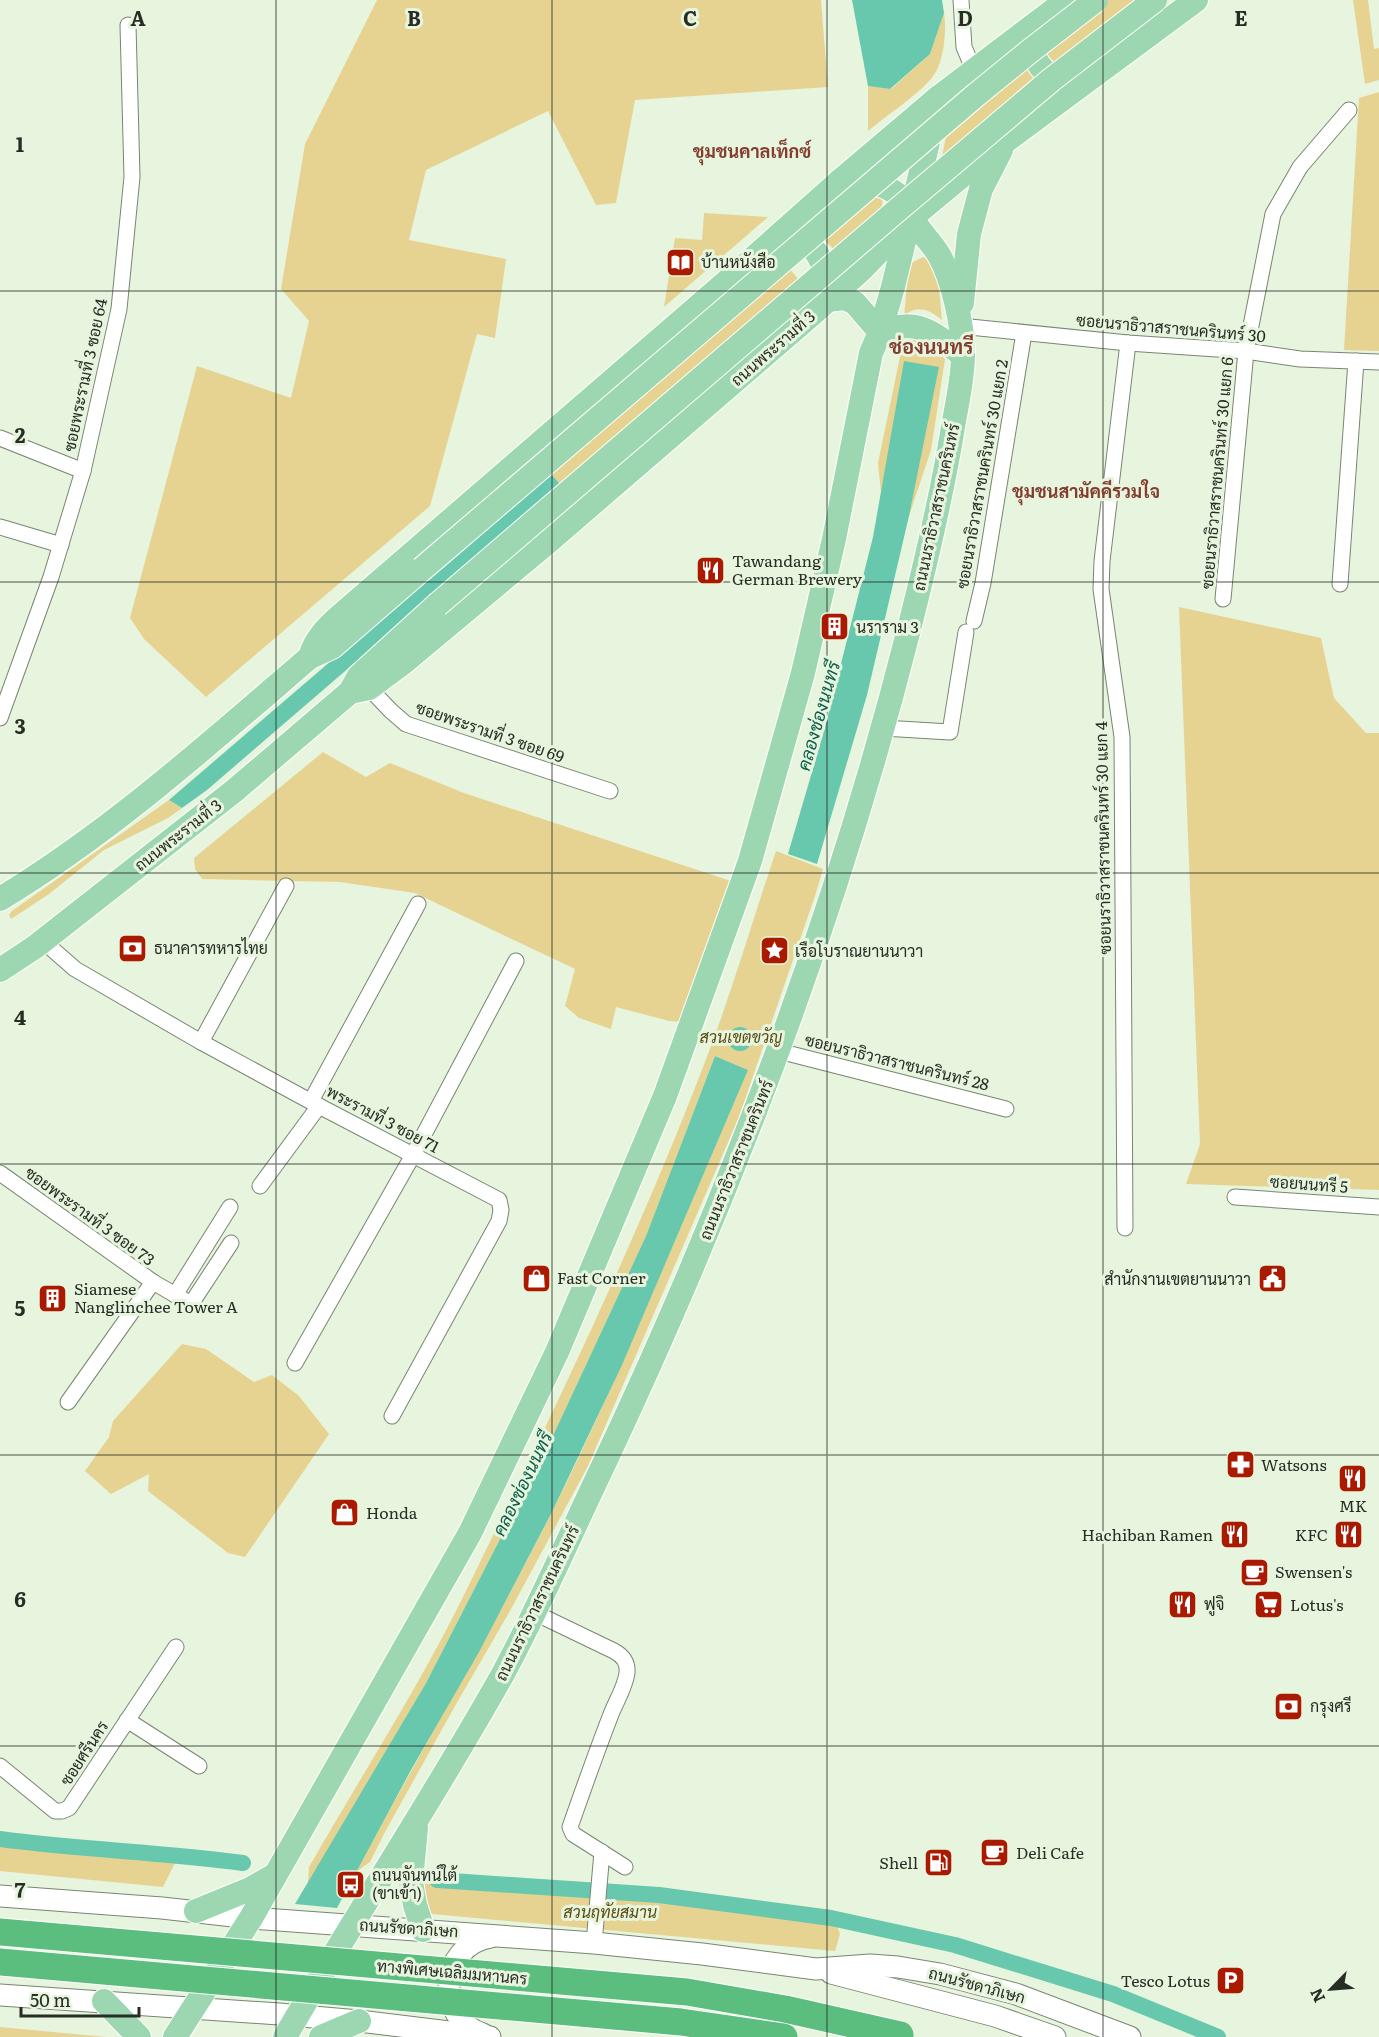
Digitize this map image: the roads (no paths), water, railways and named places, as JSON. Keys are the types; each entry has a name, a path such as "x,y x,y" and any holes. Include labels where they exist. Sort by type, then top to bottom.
{"highway":[{"name":"ทางพิเศษเฉลิมมหานคร","path":"0,1932 687,1992 785,2009 900,2035"},
{"name":"ทางพิเศษเฉลิมมหานคร","path":"0,1962 681,2022 784,2037"}],"main road":[{"path":"310,657 313,645 323,632 356,602 840,181 939,97 1067,0"},
{"path":"5,891 72,853 190,760 310,657 321,654 332,647 940,125 1096,0"},
{"name":"ถนนพระรามที่ 3","path":"360,690 359,676 437,605 912,197 1051,80 1155,0"},
{"name":"ถนนพระรามที่ 3","path":"0,970 44,941 360,690 404,662 549,541 827,300 864,267 911,218 1004,142 1196,0"},
{"path":"1032,27 1032,48 1042,69 1059,82 1078,87"},
{"path":"175,2037 251,1918 479,1514 557,1352 665,1096 753,850 819,608 871,353 880,332 911,218 939,97"},
{"path":"960,326 969,234 981,189 1004,142"},
{"name":"ถนนนราธิวาสราชนครินทร์","path":"291,2027 505,1670 624,1421 745,1141 779,1051 840,874 883,728 935,521 950,444 963,355 960,326 949,277 932,243 911,218 903,199 892,189 851,180 840,181"},
{"path":"773,240 800,241 818,255 826,273 827,300 845,298 855,303 880,332"},
{"path":"880,332 911,325 927,330 963,355"},
{"path":"417,1820 411,1882 423,1930"},
{"path":"196,1911 250,1889 275,1875"},
{"name":"ถนนรัชดาภิเษก","path":"0,1896 196,1911 251,1918 594,1942 752,1960 816,1969 995,2016 1055,2037"},
{"path":"492,2037 477,2032 463,2021 453,2006 449,1979 454,1961 469,1945 479,1939 507,1935"},
{"name":"ถนนรัชดาภิเษก","path":"816,1969 870,1965 940,1974 1016,1994 1130,2037"},
{"path":"0,1995 193,2008 291,2027 359,2021 492,2037"},
{"path":"104,2001 132,2027 139,2037"},
{"path":"321,2037 359,2021"}],"street":[{"path":"961,0 964,47 974,71"},
{"name":"ซอยพระรามที่ 3 ซอย 64","path":"0,718 61,545 83,471 119,309 132,177 128,25"},
{"name":"ซอยนราธิวาสราชนครินทร์ 30 แยก 6","path":"1223,599 1246,351 1273,214 1300,167 1349,110"},
{"name":"ซอยนราธิวาสราชนครินทร์ 30","path":"960,326 1128,343 1246,351 1300,359 1379,362"},
{"name":"ซอยนราธิวาสราชนครินทร์ 30 แยก 2","path":"883,728 950,732 970,627 983,583 1024,333"},
{"name":"ซอยนราธิวาสราชนครินทร์ 30 แยก 4","path":"1125,1228 1122,737 1101,589 1102,561 1128,343"},
{"path":"1340,584 1356,361"},
{"path":"0,438 83,471"},
{"path":"0,527 61,545"},
{"name":"ซอยพระรามที่ 3 ซอย 69","path":"360,690 406,724 610,791"},
{"path":"201,1042 286,886"},
{"path":"260,1186 315,1104 417,904"},
{"name":"พระรามที่ 3 ซอย 71","path":"44,941 75,969 201,1042 499,1200 501,1210 499,1221 392,1416"},
{"path":"295,1364 412,1155 516,961"},
{"name":"ซอยนราธิวาสราชนครินทร์ 28","path":"779,1051 1006,1109"},
{"name":"ซอยพระรามที่ 3 ซอย 73","path":"0,1173 153,1282 192,1304 231,1243"},
{"name":"ซอยนนทรี 5","path":"1235,1197 1379,1207"},
{"path":"176,1295 230,1207"},
{"path":"68,1402 153,1282"},
{"path":"533,1612 614,1651 626,1662 627,1673 570,1827 573,1834 625,1867"},
{"name":"ซอยศรีนคร","path":"0,1766 55,1811 69,1808 176,1647"},
{"path":"127,1720 199,1767"},
{"path":"594,1942 602,1852"}],"water":[{"path":"852,0 942,0 944,13 930,54 890,89 868,86"},
{"path":"904,361 939,367 909,516 867,695 817,864 788,854 824,731 873,537"},
{"path":"550,473 561,485 207,790 182,808 169,800"},
{"path":"740,1027 749,1030 752,1039 749,1048 740,1051 731,1048 728,1039 731,1030"},
{"path":"715,1056 748,1070 622,1365 552,1512 479,1652 411,1770 337,1908 295,1904 426,1683 551,1440 646,1236"}],"waterway":[{"path":"0,1839 243,1863"},
{"path":"437,1880 659,1895 831,1918 955,1945 1113,1994 1218,2037"}],"place":[{"name":"บ้านหนังสือ","path":"680,262"},
{"name":"Tawandang German Brewery","path":"711,570"},
{"name":"นราราม 3","path":"835,627"},
{"name":"ธนาคารทหารไทย","path":"133,948"},
{"name":"เรือโบราณยานนาวา","path":"774,951"},
{"name":"Fast Corner","path":"536,1278"},
{"name":"สำนักงานเขตยานนาวา","path":"1272,1279"},
{"name":"Siamese Nanglinchee Tower A","path":"53,1298"},
{"name":"Watsons","path":"1240,1465"},
{"name":"MK","path":"1353,1478"},
{"name":"Honda","path":"345,1513"},
{"name":"Hachiban Ramen","path":"1234,1535"},
{"name":"KFC","path":"1349,1535"},
{"name":"Swensen's","path":"1254,1572"},
{"name":"ฟูจิ","path":"1183,1604"},
{"name":"Lotus's","path":"1269,1605"},
{"name":"กรุงศรี","path":"1289,1706"},
{"name":"Deli Cafe","path":"995,1853"},
{"name":"Shell","path":"939,1863"},
{"name":"ถนนจันทน์ใต้ (ขาเข้า)","path":"351,1884"},
{"name":"Tesco Lotus","path":"1231,1981"}],"district":[{"name":"ชุมชนคาลเท็กซ์","path":"752,152"},
{"name":"ช่องนนทรี","path":"931,347"},
{"name":"ชุมชนสามัคคีรวมใจ","path":"1086,492"}],"water label":[{"name":"คลองช่องนนทรี","path":"819,716"},
{"name":"คลองช่องนนทรี","path":"523,1484"}],"park label":[{"name":"สวนเขตขวัญ","path":"741,1037"},
{"name":"สวนฤทัยสมาน","path":"610,1912"}]}
